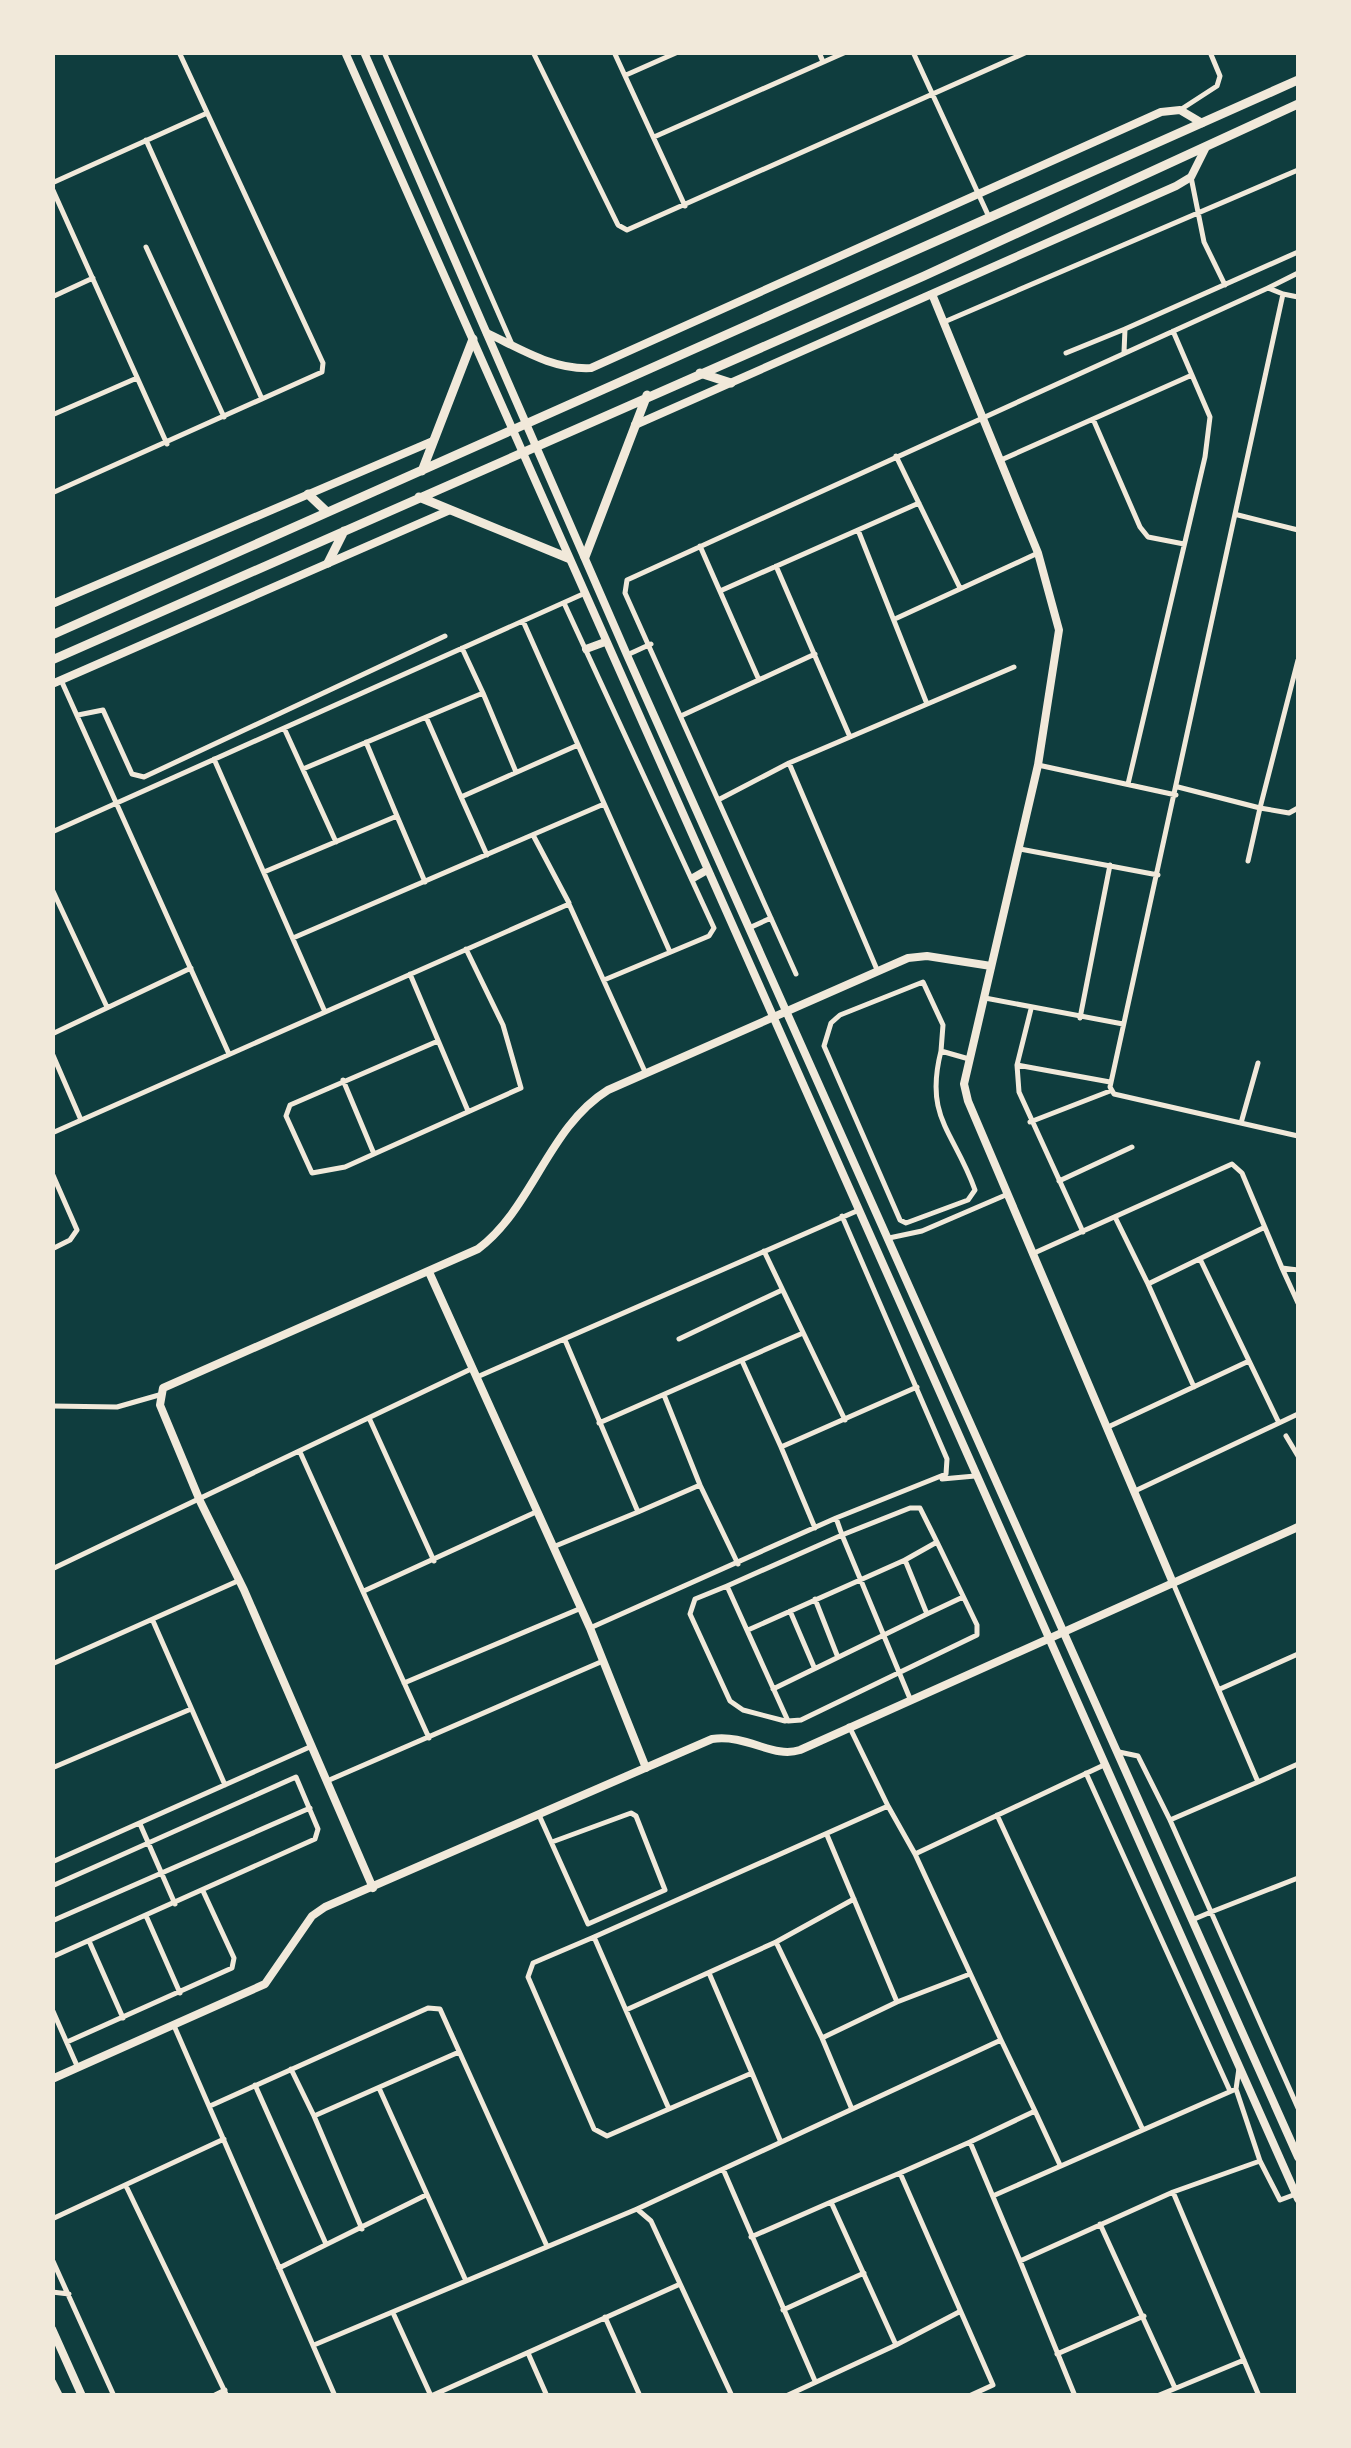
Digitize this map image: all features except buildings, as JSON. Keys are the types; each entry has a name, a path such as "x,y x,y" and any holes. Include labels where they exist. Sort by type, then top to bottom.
{"main road":[{"path":"52,635 1298,80"},
{"path":"52,660 1205,149 1298,104"},
{"path":"422,470 473,339"},
{"path":"698,373 730,383"},
{"path":"585,557 647,395"},
{"path":"308,494 328,512"},
{"path":"419,497 568,558"},
{"path":"328,563 344,531"}],"street":[{"path":"52,493 316,377 323,363 179,52"},
{"path":"345,52 604,642 1298,2195 1280,2200 1086,1773"},
{"path":"364,52 748,928 1298,2157"},
{"path":"384,52 512,345"},
{"path":"533,52 622,229 634,229 1027,52"},
{"path":"614,52 685,206"},
{"path":"626,76 678,52"},
{"path":"819,52 823,62"},
{"path":"654,137 846,52"},
{"path":"913,52 988,217"},
{"path":"488,333 559,366 591,368 1161,112 1180,110 1218,86 1220,76 1210,52"},
{"path":"1180,110 1202,122"},
{"path":"166,444 52,186 206,113"},
{"path":"146,140 262,399"},
{"path":"1205,149 1192,176 1204,242 1225,284"},
{"path":"944,322 1298,170"},
{"path":"635,425 1192,176"},
{"path":"146,247 224,417"},
{"path":"1066,353 1298,252"},
{"path":"796,974 625,593 627,580 1298,273"},
{"path":"52,297 93,278"},
{"path":"1268,288 1298,297"},
{"path":"932,294 1038,553 1059,630 1038,764 964,1084 1032,1254 1258,1782"},
{"path":"1110,1091 1283,294"},
{"path":"1124,352 1126,328"},
{"path":"1128,784 1185,544 1210,417 1173,331"},
{"path":"1000,460 1192,375"},
{"path":"52,415 137,378"},
{"path":"1092,419 1140,527 1148,537 1185,544"},
{"path":"52,604 433,441"},
{"path":"896,456 960,588"},
{"path":"720,591 919,503"},
{"path":"229,1054 119,802 78,716 57,682 450,510"},
{"path":"1238,515 1298,530"},
{"path":"858,530 927,704"},
{"path":"700,546 759,680"},
{"path":"896,618 1038,553"},
{"path":"776,566 850,736"},
{"path":"52,832 583,594"},
{"path":"564,602 714,928 709,936 604,980"},
{"path":"522,621 670,952"},
{"path":"78,716 94,708 103,710 132,774 144,777 444,636"},
{"path":"586,650 604,642"},
{"path":"628,655 651,644"},
{"path":"462,648 516,772"},
{"path":"413,651 422,666"},
{"path":"683,715 815,654"},
{"path":"1248,861 1298,660"},
{"path":"718,800 789,763 1014,667"},
{"path":"303,769 483,693"},
{"path":"426,717 487,855"},
{"path":"284,728 336,842"},
{"path":"366,742 425,882"},
{"path":"461,797 578,744"},
{"path":"214,760 325,1012"},
{"path":"789,763 878,972"},
{"path":"1038,764 1289,814 1298,808"},
{"path":"293,938 604,804"},
{"path":"264,872 398,816"},
{"path":"533,835 569,904 646,1074"},
{"path":"1020,848 1158,875"},
{"path":"1080,1018 1110,865"},
{"path":"693,878 707,870"},
{"path":"53,887 107,1007"},
{"path":"52,1133 569,904"},
{"path":"748,928 772,918"},
{"path":"438,1041 290,1105 286,1116 312,1173 322,1174 374,1154 521,1088 503,1025 466,949"},
{"path":"52,1406 116,1407 160,1395 170,1382 429,1272 488,1241 584,1109 608,1090 908,958 927,956 990,966"},
{"path":"52,1034 191,968"},
{"path":"410,974 468,1111"},
{"path":"917,981 927,985 939,1012 944,1036 941,1052 933,1082 934,1101 975,1190 968,1200 912,1224 900,1220 824,1046 826,1034 840,1014 917,981"},
{"path":"985,998 1124,1024"},
{"path":"1031,1009 1017,1065 1019,1092 1084,1232"},
{"path":"941,1052 969,1059"},
{"path":"52,1053 81,1120"},
{"path":"1240,1123 1258,1062"},
{"path":"1017,1065 1110,1082"},
{"path":"344,1080 374,1154"},
{"path":"1030,1122 1110,1091 1298,1136"},
{"path":"1059,1181 1132,1147"},
{"path":"1032,1254 1232,1164 1242,1173 1298,1304"},
{"path":"52,1173 77,1230 70,1240 52,1249"},
{"path":"890,1238 922,1231 1008,1194"},
{"path":"52,1569 473,1374 565,1340 859,1210"},
{"path":"842,1216 947,1459 949,1467 939,1478"},
{"path":"1116,1216 1194,1386"},
{"path":"1148,1284 1263,1228"},
{"path":"764,1250 845,1420"},
{"path":"1200,1260 1279,1423"},
{"path":"1282,1268 1298,1270"},
{"path":"429,1272 590,1628 646,1768"},
{"path":"678,1339 780,1290"},
{"path":"599,1423 803,1334"},
{"path":"565,1340 638,1512"},
{"path":"1108,1427 1249,1362"},
{"path":"744,1363 815,1528"},
{"path":"781,1446 917,1387"},
{"path":"160,1395 200,1501 240,1580 374,1888"},
{"path":"664,1395 738,1564"},
{"path":"1136,1490 1298,1414"},
{"path":"370,1420 434,1561"},
{"path":"1286,1436 1298,1456"},
{"path":"300,1452 366,1590 429,1738"},
{"path":"590,1628 836,1518 939,1478 977,1475"},
{"path":"552,1547 700,1484"},
{"path":"915,1506 924,1513 964,1597 977,1635 800,1720 788,1722 743,1710 730,1701 690,1614 696,1599 842,1535 915,1506"},
{"path":"366,1590 536,1512"},
{"path":"836,1518 910,1701"},
{"path":"52,2079 175,2028 265,1984 312,1916 374,1888 712,1739 734,1736 790,1753 1298,1527"},
{"path":"748,1630 905,1560 936,1542"},
{"path":"905,1560 927,1614"},
{"path":"52,1664 240,1580"},
{"path":"728,1586 788,1722"},
{"path":"773,1688 964,1597"},
{"path":"815,1599 838,1655"},
{"path":"404,1684 579,1609"},
{"path":"790,1611 814,1667"},
{"path":"152,1620 226,1785"},
{"path":"1220,1689 1298,1655"},
{"path":"327,1781 603,1660"},
{"path":"52,1768 191,1709"},
{"path":"850,1726 916,1854 1060,2165"},
{"path":"52,1862 312,1746"},
{"path":"1117,1752 1138,1756 1298,2108"},
{"path":"1170,1820 1298,1764"},
{"path":"916,1854 1104,1765"},
{"path":"52,1886 296,1777 318,1830 314,1838 203,1891 52,1956"},
{"path":"752,2073 607,2136 594,2129 528,1978 533,1963 888,1806"},
{"path":"52,1922 310,1808"},
{"path":"539,1815 588,1924 665,1890 636,1816 631,1813 552,1842"},
{"path":"997,1816 1142,2128"},
{"path":"140,1823 175,1904"},
{"path":"826,1835 896,2002"},
{"path":"1192,1920 1298,1878"},
{"path":"67,2042 228,1971 234,1964 203,1891"},
{"path":"626,2010 776,1942 854,1899"},
{"path":"146,1917 180,1992"},
{"path":"594,1937 669,2109"},
{"path":"89,1941 123,2018"},
{"path":"776,1942 851,2107"},
{"path":"709,1972 780,2140"},
{"path":"822,2038 896,2002 970,1974"},
{"path":"210,2106 434,2008 443,2014 546,2244"},
{"path":"52,2009 78,2068"},
{"path":"175,2028 335,2396"},
{"path":"314,2346 394,2315 546,2244 638,2209 1001,2040"},
{"path":"314,2116 459,2052"},
{"path":"1233,2090 1239,2066"},
{"path":"291,2069 362,2228"},
{"path":"255,2086 326,2244"},
{"path":"379,2088 466,2281"},
{"path":"995,2195 1233,2090"},
{"path":"752,2237 1035,2111"},
{"path":"52,2219 127,2188 224,2139"},
{"path":"970,2142 1075,2396"},
{"path":"1020,2261 1172,2192 1260,2160"},
{"path":"723,2169 814,2381"},
{"path":"900,2173 997,2395"},
{"path":"127,2188 226,2393 213,2396"},
{"path":"1172,2192 1259,2396"},
{"path":"278,2268 426,2195"},
{"path":"831,2202 896,2346"},
{"path":"638,2209 651,2221 732,2396"},
{"path":"1100,2224 1176,2388"},
{"path":"52,2259 114,2396"},
{"path":"783,2310 864,2273"},
{"path":"394,2315 431,2396 678,2285"},
{"path":"52,2292 69,2294"},
{"path":"786,2396 960,2312"},
{"path":"1058,2354 1144,2316"},
{"path":"604,2317 640,2396"},
{"path":"52,2329 82,2396"},
{"path":"528,2353 547,2396"},
{"path":"1157,2396 1244,2360"},
{"path":"52,2382 59,2396"},
{"path":"969,2396 993,2385"}]}
